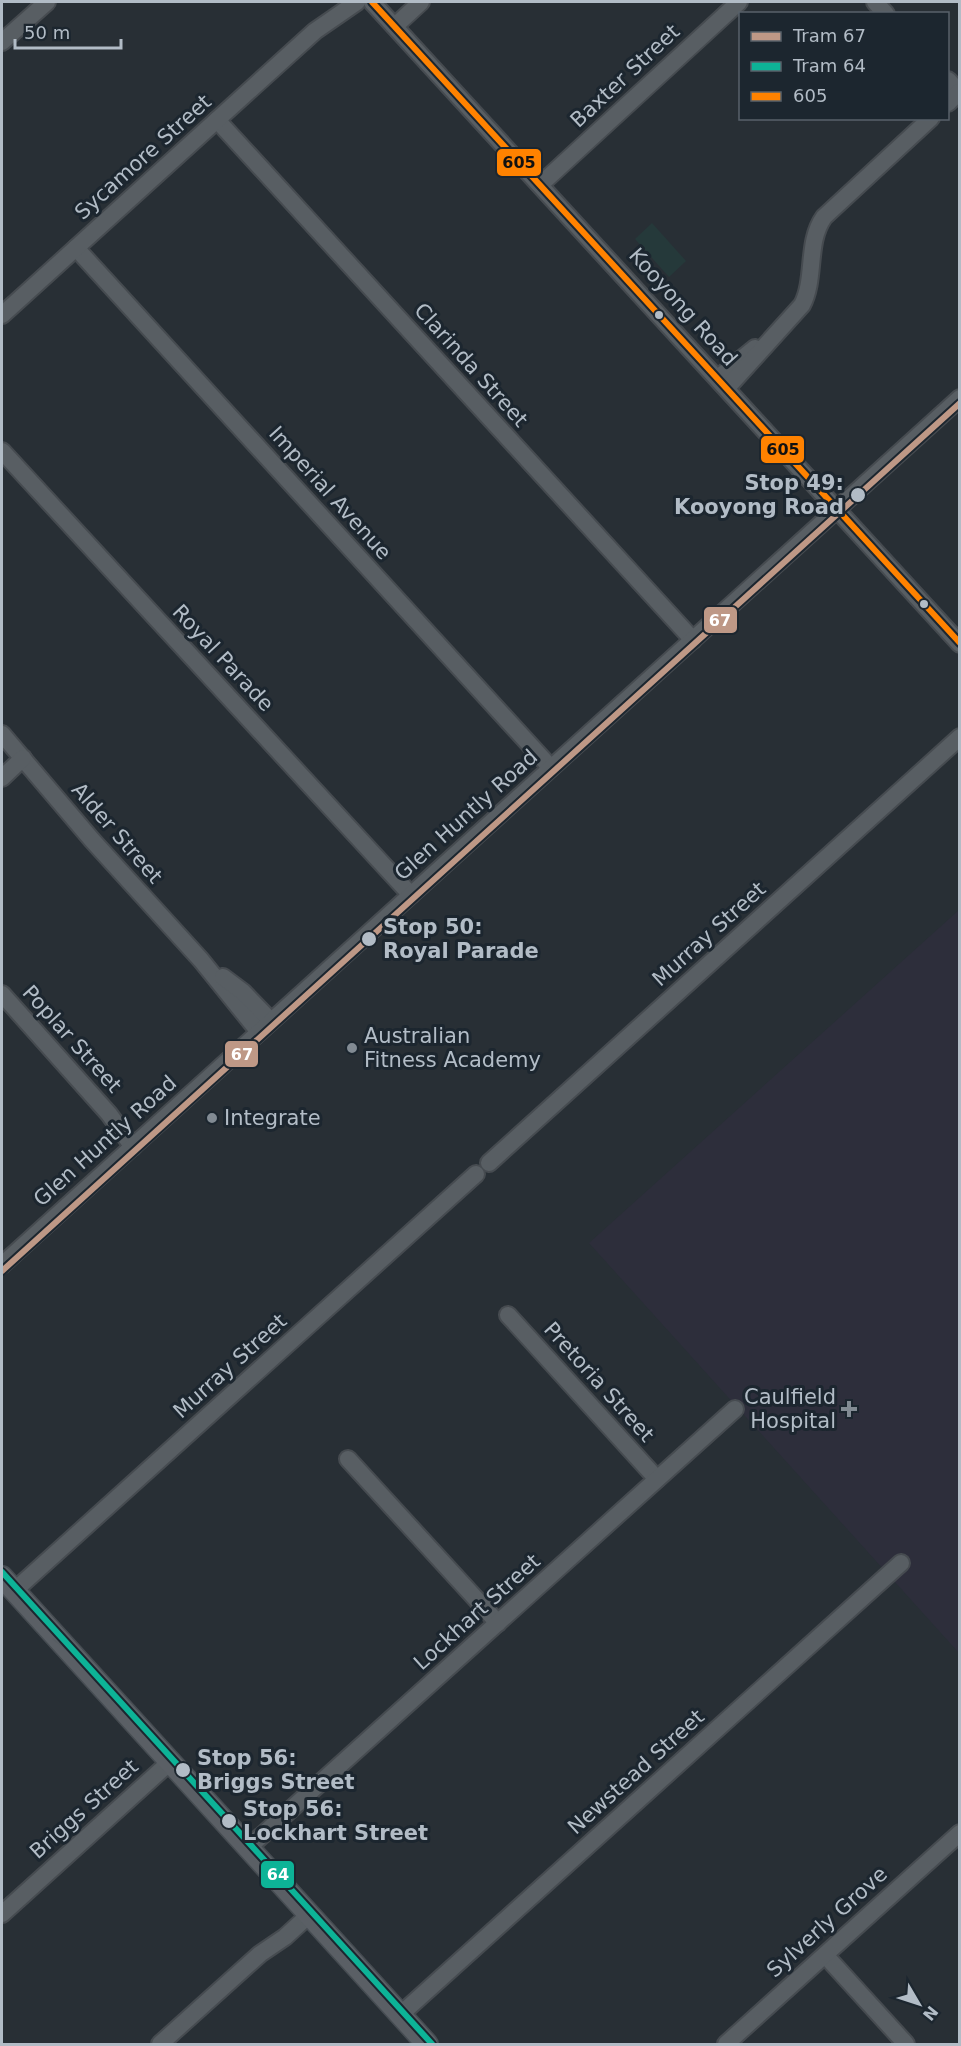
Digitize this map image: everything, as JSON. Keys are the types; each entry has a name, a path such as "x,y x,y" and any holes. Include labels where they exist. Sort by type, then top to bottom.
{"main road":[{"path":"8,1584 428,2044"}],"street":[{"path":"2,42 47,2"},
{"name":"Sycamore Street","path":"2,315 315,31 340,2"},
{"name":"Sycamore Street","path":"315,31 357,2"},
{"name":"Kooyong Road","path":"372,2 960,644"},
{"path":"394,26 422,2"},
{"name":"Baxter Street","path":"541,184 739,2"},
{"path":"949,81 959,93"},
{"name":"Clarinda Street","path":"217,120 693,640"},
{"path":"722,383 743,356 775,333 796,313 805,299 817,232 824,217 929,120"},
{"name":"Imperial Avenue","path":"76,248 551,768"},
{"name":"Glen Huntly Road","path":"5,1256 137,1143 960,398"},
{"name":"Royal Parade","path":"2,451 411,895"},
{"name":"Alder Street","path":"2,734 92,840 201,960 266,1027"},
{"name":"Murray Street","path":"8,1584 482,1168 960,737"},
{"path":"2,778 23,758"},
{"name":"Poplar Street","path":"2,994 137,1143"},
{"name":"Pretoria Street","path":"508,1315 657,1479"},
{"name":"Lockhart Street","path":"248,1848 735,1409"},
{"path":"348,1459 498,1623"},
{"name":"Newstead Street","path":"400,2015 901,1563"},
{"name":"Briggs Street","path":"2,1914 170,1761"},
{"name":"Sylverly Grove","path":"726,2044 960,1833"},
{"path":"160,2044 260,1954 276,1932 306,1911"},
{"path":"825,1955 906,2044"}],"shaded area":[{"name":"Caulfield Hospital","path":"959,910 959,1653 589,1243"}],"green space":[{"path":"652,223 686,261 669,277 635,239"}],"tram line":[{"name":"67","path":"2,1271 960,403"},
{"name":"64","path":"2,1572 432,2044"},
{"path":"53,1639 85,1664"}],"transit line":[{"name":"605","path":"372,2 960,643"}],"place":[{"name":"Stop 49: Kooyong Road","path":"858,495"},
{"name":"Stop 50: Royal Parade","path":"369,939"},
{"name":"Australian Fitness Academy","path":"352,1048"},
{"name":"Integrate","path":"212,1118"},
{"name":"Caulfield Hospital","path":"849,1409"},
{"name":"Stop 56: Briggs Street","path":"183,1770"},
{"name":"Stop 56: Lockhart Street","path":"229,1821"}]}
